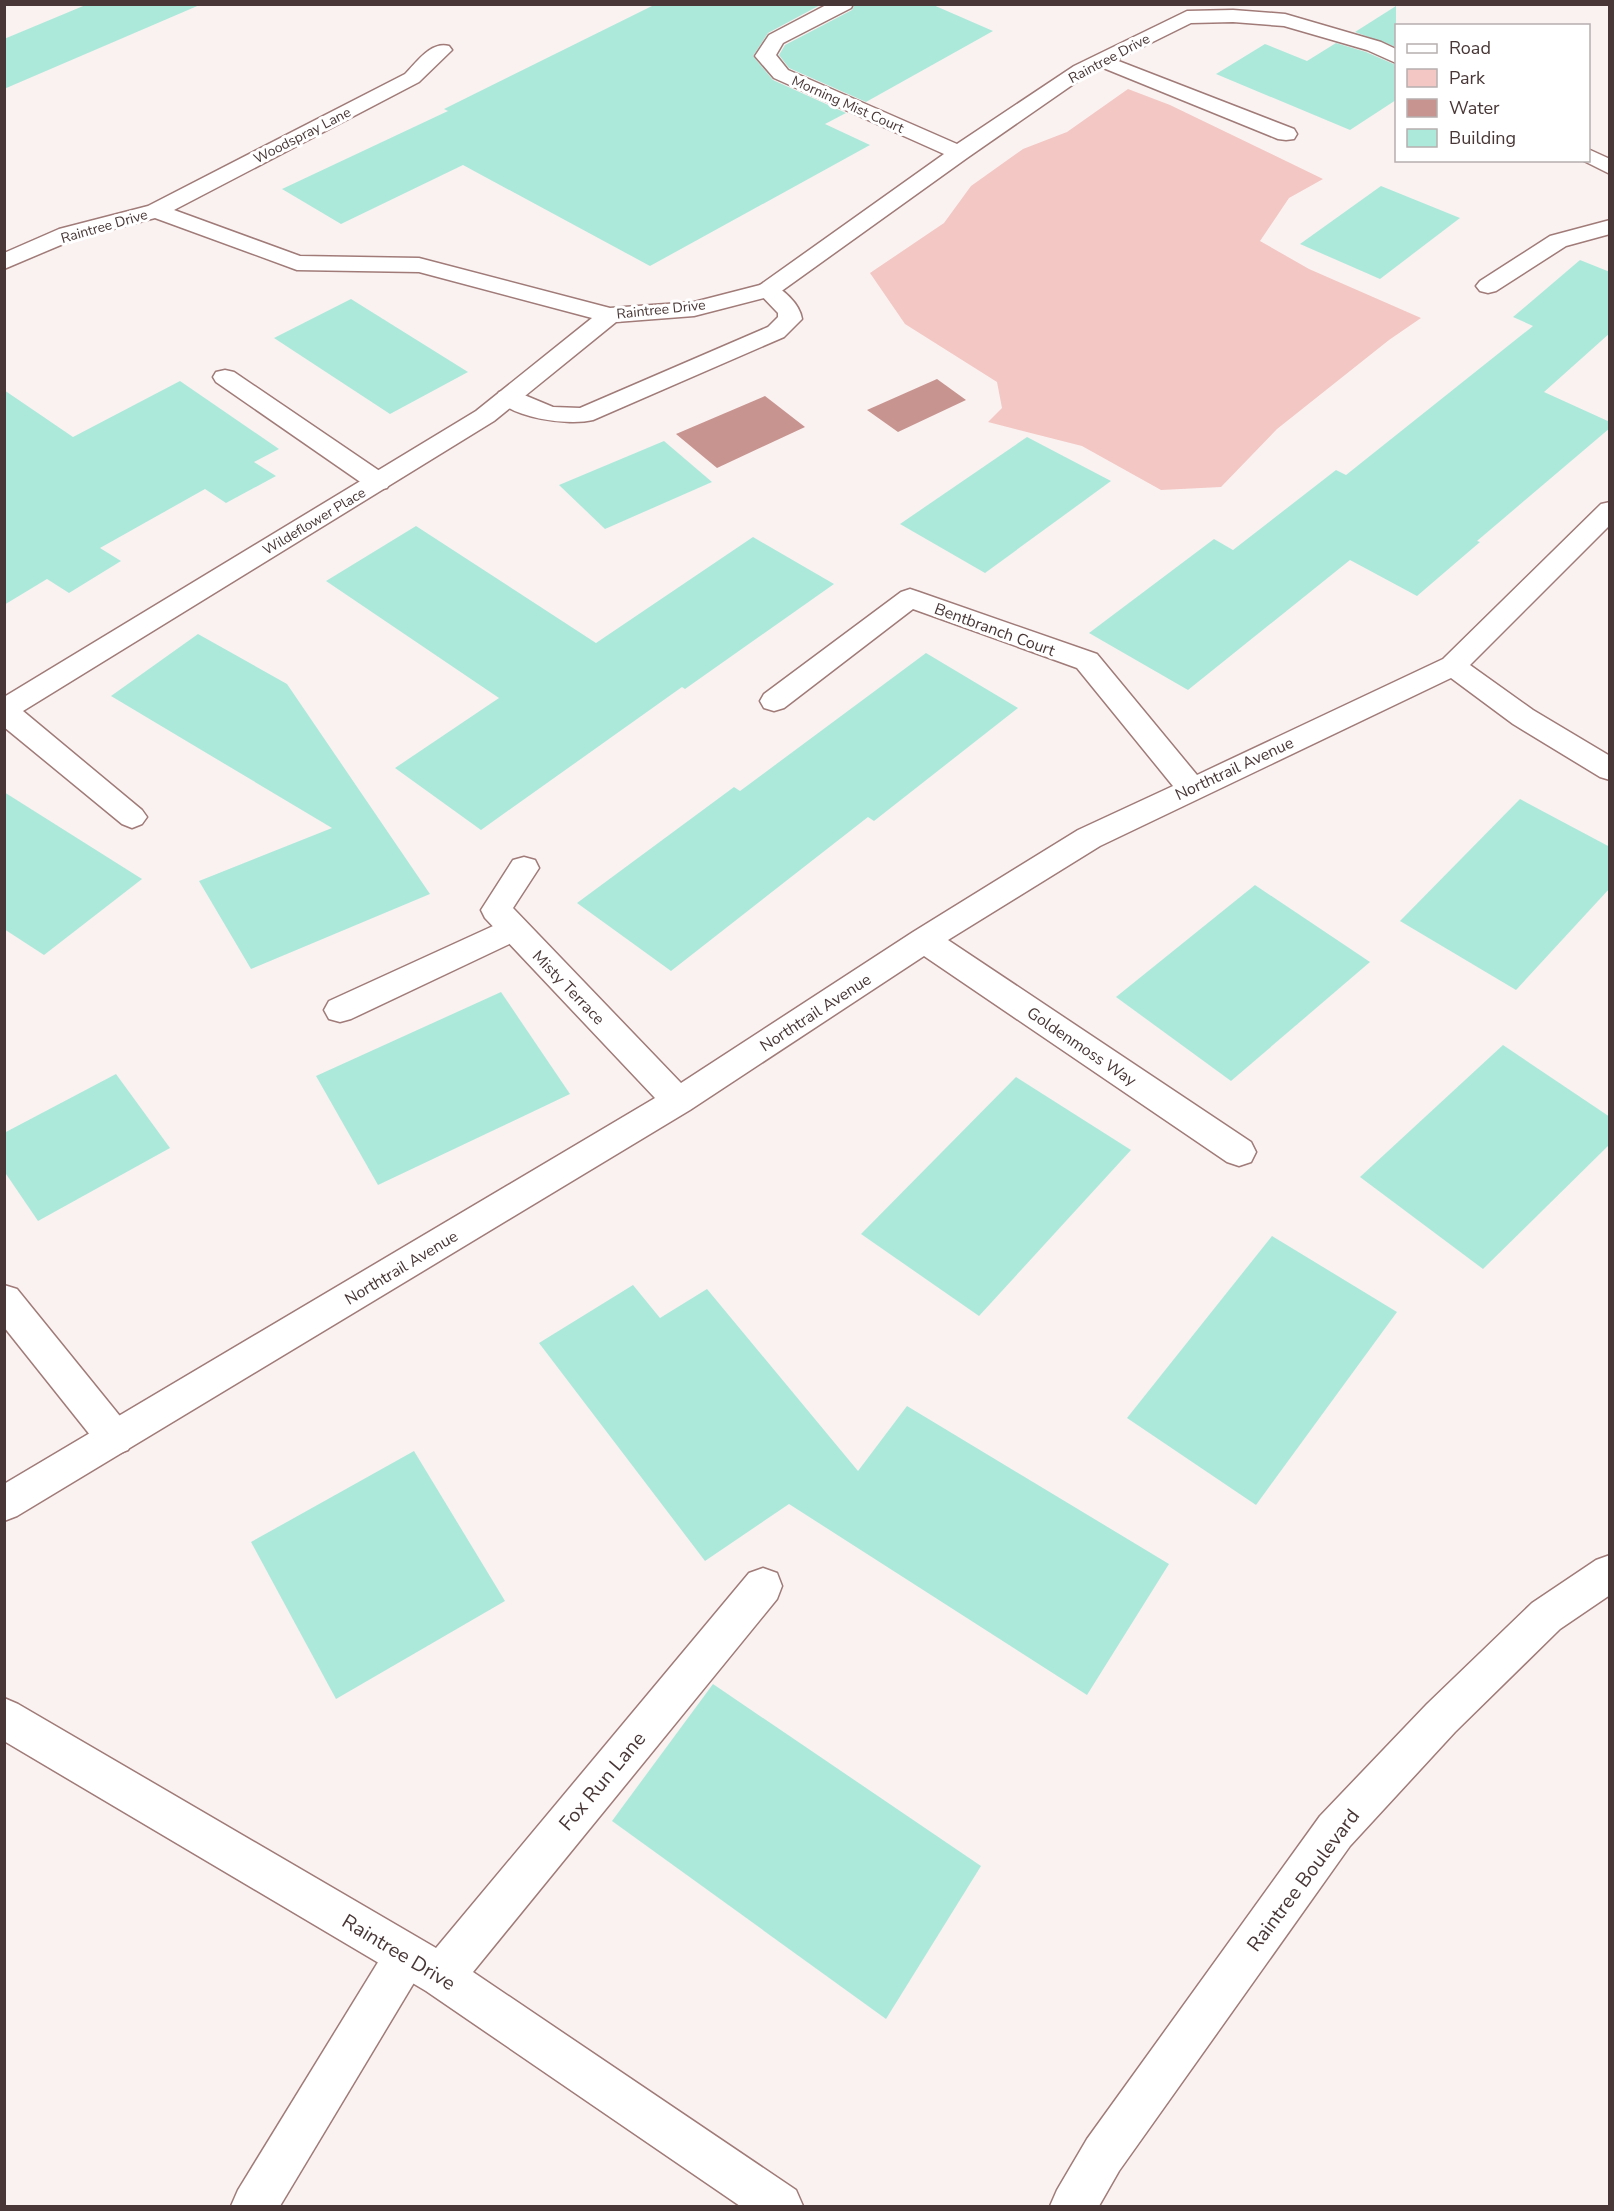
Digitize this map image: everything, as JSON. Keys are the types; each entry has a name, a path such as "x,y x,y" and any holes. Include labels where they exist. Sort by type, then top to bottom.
{"street":[{"name":"Morning Mist Court","path":"844,4 776,39 765,56 781,74 959,153"},
{"name":"Raintree Drive","path":"4,262 67,234 156,211 297,263 419,265 610,315 694,309 768,290 959,153 1081,70 1103,61 1183,11 1285,20 1374,46 1395,56"},
{"name":"Woodspray Lane","path":"156,211 412,78 442,50"},
{"path":"1103,61 1286,134"},
{"path":"1590,156 1610,168"},
{"path":"1488,286 1558,240 1610,227"},
{"path":"508,398 545,414 565,417 584,415 776,332 790,319 789,311 768,290"},
{"name":"Wildeflower Place","path":"132,817 4,710 485,417 610,315"},
{"path":"225,377 378,482"},
{"name":"Northtrail Avenue","path":"4,1504 678,1101 924,940 1089,838 1453,666 1610,510"},
{"name":"Bentbranch Court","path":"774,701 910,598 1087,662 1191,788"},
{"path":"1453,666 1523,717 1610,770"},
{"name":"Misty Terrace","path":"524,868 496,910 678,1101"},
{"path":"340,1010 513,928"},
{"name":"Goldenmoss Way","path":"924,940 1239,1152"},
{"path":"4,1300 115,1438"},
{"name":"Raintree Boulevard","path":"1072,2206 1109,2145 1335,1831 1441,1718 1546,1616 1610,1573"},
{"name":"Fox Run Lane","path":"254,2206 424,1966 764,1586"},
{"name":"Raintree Drive","path":"4,1718 424,1966 780,2206"}],"green space":[{"path":"1128,89 1170,105 1323,179 1289,198 1260,241 1309,269 1421,318 1389,340 1277,429 1221,487 1161,490 1082,446 988,422 1002,408 997,382 905,324 870,273 944,223 971,186 1023,149 1067,132"}],"water":[{"path":"937,379 966,400 898,432 867,410"},
{"path":"765,396 805,427 717,468 676,434"}],"building":[{"path":"88,4 202,4 4,89 4,39"},
{"path":"656,4 822,4 768,33 753,56 773,80 846,113 825,124 870,145 650,266 463,165 341,224 282,189 448,111 444,109"},
{"path":"855,4 931,4 993,31 866,102 789,68 779,55 785,45 852,10"},
{"path":"1396,6 1395,47 1355,32"},
{"path":"1336,43 1366,52 1395,65 1395,101 1350,130 1216,74 1265,44 1307,61"},
{"path":"1381,186 1460,218 1380,279 1300,244"},
{"path":"1580,260 1610,272 1610,333 1544,392 1610,422 1610,428 1477,541 1480,542 1417,596 1350,560 1188,690 1089,633 1214,539 1233,550 1336,470 1346,475 1533,326 1513,317"},
{"path":"351,299 468,372 390,414 274,338"},
{"path":"180,381 279,449 254,462 276,476 226,503 205,489 100,548 121,561 69,593 47,579 4,605 4,390 73,437"},
{"path":"1027,437 1111,481 985,573 900,524"},
{"path":"664,441 712,482 605,529 559,485"},
{"path":"416,526 596,643 753,537 834,584 685,689 682,687 481,830 395,768 499,698 326,581"},
{"path":"198,634 287,684 430,894 251,969 199,881 332,828 111,696"},
{"path":"926,653 1018,708 874,821 868,817 671,971 577,903 734,787 740,791"},
{"path":"4,792 142,879 44,955 4,929"},
{"path":"1520,799 1610,847 1610,888 1516,990 1400,921"},
{"path":"1255,885 1370,962 1231,1081 1116,997"},
{"path":"501,992 570,1094 378,1185 316,1076"},
{"path":"1503,1045 1610,1117 1610,1144 1483,1269 1360,1177"},
{"path":"116,1074 170,1148 38,1221 4,1171 4,1133"},
{"path":"1016,1077 1131,1150 979,1316 861,1234"},
{"path":"1272,1236 1397,1312 1256,1505 1127,1418"},
{"path":"633,1285 660,1318 707,1289 858,1471 907,1406 1169,1564 1087,1695 789,1504 705,1561 539,1343"},
{"path":"414,1451 505,1601 336,1699 251,1542"},
{"path":"713,1684 981,1866 886,2019 612,1821"}]}
